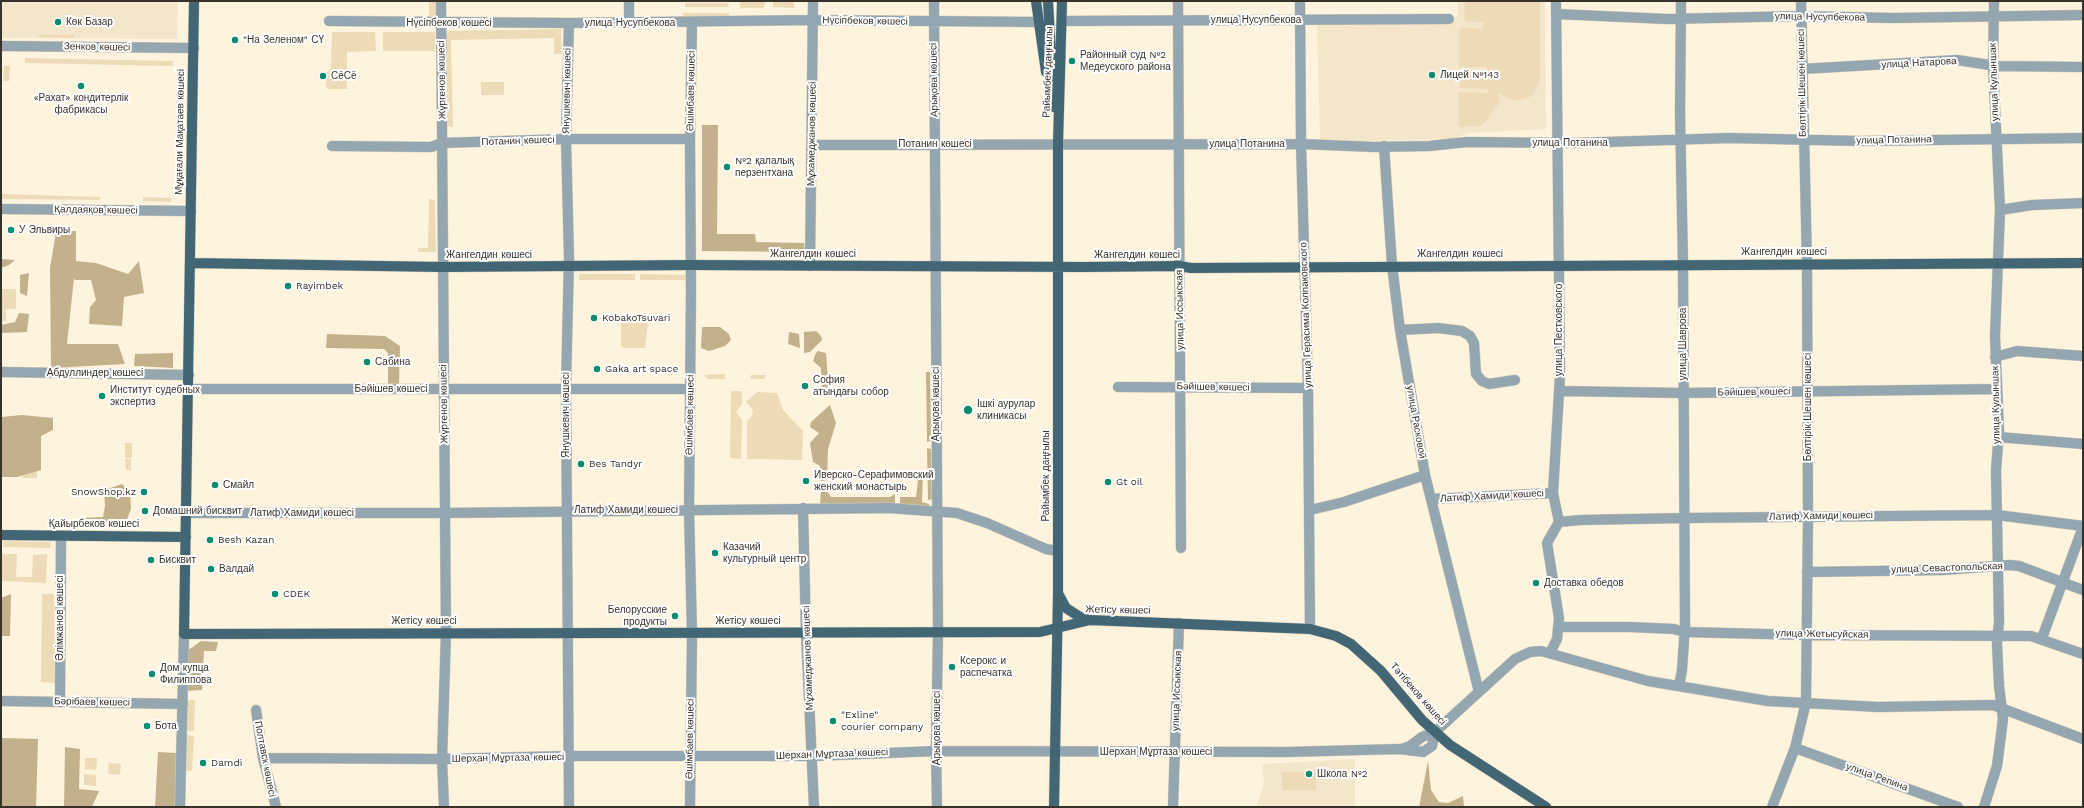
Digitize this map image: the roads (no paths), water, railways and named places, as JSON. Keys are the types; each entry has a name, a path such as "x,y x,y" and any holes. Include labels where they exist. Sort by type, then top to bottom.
{"main road":[{"name":"Мұқағали Мақатаев көшесі","path":"184,634 194,1"},
{"name":"Райымбек даңғылы","path":"1036,1 1038,22 1054,112 1058,144"},
{"name":"Райымбек даңғылы","path":"1048,1 1054,112"},
{"name":"Райымбек даңғылы","path":"1054,807 1058,630 1058,144 1062,1"},
{"name":"Жангелдин көшесі","path":"190,263 568,267 692,265 1059,267 1179,266 1191,268 1304,266 2083,263"},
{"name":"Қайырбеков көшесі","path":"1,535 186,537"},
{"path":"1058,594 1066,608 1080,617 1090,620"},
{"name":"Жетісу көшесі","path":"184,634 1040,632 1058,630 1081,621 1090,620 1310,629"},
{"name":"Тәтібеков көшесі","path":"1310,629 1336,636 1351,644 1381,671 1435,732 1450,745 1546,807"}],"street":[{"name":"Жүргенов көшесі","path":"441,1 446,633 442,759 444,807"},
{"path":"629,1 629,22"},
{"name":"Мұхамеджанов көшесі","path":"810,266 813,1"},
{"name":"Арықова көшесі","path":"934,1 936,144 935,512 938,632 936,751 937,807"},
{"name":"улица Иссыкская","path":"1178,1 1181,548"},
{"name":"улица Герасима Колпаковского","path":"1300,1 1301,144 1310,510 1310,629"},
{"name":"улица Пестковского","path":"1556,1 1559,391 1553,493 1559,522"},
{"name":"улица Шаврова","path":"1679,686 1682,670 1684,632 1682,393 1683,264 1682,141 1680,113 1681,1"},
{"name":"Бөлтірік Шешен көшесі","path":"1772,807 1795,748 1806,702 1808,391 1807,264 1801,1"},
{"name":"улица Кулыншак","path":"1984,807 1997,766 2002,737 1998,636 1996,470 1998,437 1995,357 1996,264 2000,210 1993,66 1994,1"},
{"name":"улица Нусупбекова","path":"1556,14 1681,19 1801,16 1893,18 2083,15"},
{"name":"улица Нусупбекова","path":"1062,22 1449,19"},
{"name":"Нүсіпбеков көшесі","path":"692,22 813,20 1038,22"},
{"name":"Нүсіпбеков көшесі","path":"329,21 569,23"},
{"name":"улица Нусупбекова","path":"569,23 692,22"},
{"name":"Әшімбаев көшесі","path":"690,807 692,633 689,510 692,265 690,139 692,22"},
{"name":"Янушкевич көшесі","path":"569,23 566,139 568,267 566,388 569,807"},
{"name":"Зенков көшесі","path":"1,46 194,48"},
{"name":"улица Натарова","path":"1802,69 1957,60 1993,66 2083,67"},
{"name":"улица Потанина","path":"1058,144 1301,144 1332,146 1429,146 1467,142 1557,143 1682,141 1730,138 1859,141 2083,138"},
{"name":"Потанин көшесі","path":"332,146 431,147 442,143 566,139 690,139"},
{"name":"Потанин көшесі","path":"812,145 1058,144"},
{"name":"улица Расковой","path":"1384,146 1392,266 1400,330 1425,475 1479,692"},
{"path":"2000,210 2032,205 2083,203"},
{"name":"Қалдаяқов көшесі","path":"1,209 191,211"},
{"path":"1400,330 1438,328 1462,331 1470,336 1474,343 1476,374 1482,381 1489,384 1515,380"},
{"path":"1995,357 2017,351 2083,356"},
{"name":"Абдуллиндер көшесі","path":"1,372 189,375"},
{"name":"Бәйішев көшесі","path":"1118,387 1181,386 1308,388"},
{"name":"Бәйішев көшесі","path":"188,389 690,389"},
{"name":"Бәйішев көшесі","path":"1559,391 1682,393 1997,389"},
{"path":"1998,437 2083,444"},
{"path":"1310,510 1344,502 1425,475"},
{"name":"Латиф Хамиди көшесі","path":"1431,499 1553,493"},
{"name":"Мұхамеджанов көшесі","path":"803,508 806,633 813,756 814,807"},
{"name":"Латиф Хамиди көшесі","path":"187,513 445,513 567,510 889,508 957,513 987,523 1046,549 1058,551"},
{"name":"Латиф Хамиди көшесі","path":"1559,522 1580,520 1808,516 1997,515 2083,527"},
{"path":"1550,653 1558,639 1559,627 1547,543 1559,522"},
{"path":"2042,638 2083,527"},
{"name":"Әлімжанов көшесі","path":"60,701 61,536"},
{"name":"улица Севастопольская","path":"1807,572 1943,570 2019,566 2083,590"},
{"name":"улица Иссыкская","path":"1173,807 1179,623"},
{"name":"улица Жетысуйская","path":"1559,627 1674,629 1684,632 1807,635 2031,636 2042,638 2083,654"},
{"path":"180,807 184,634"},
{"path":"1435,732 1515,659 1530,652 1541,651 1615,673 1679,686 1768,701 1878,707 1994,705 2083,739"},
{"name":"Бәрібаев көшесі","path":"1,701 183,704"},
{"name":"Полтавск көшесі","path":"256,710 263,758 276,807"},
{"name":"Шерхан Мұртаза көшесі","path":"263,758 442,759 568,756 813,756 936,751 1301,752 1400,749 1410,746 1422,737 1435,732"},
{"name":"улица Репина","path":"1795,748 1958,807"}],"place":[{"name":"Көк Базар","path":"58,22"},
{"name":"\"На Зеленом\" СҮ","path":"235,40"},
{"name":"Районный суд №2 Медеуского района","path":"1072,61"},
{"name":"Лицей №143","path":"1432,75"},
{"name":"СёСё","path":"323,76"},
{"name":"«Рахат» кондитерлік фабрикасы","path":"81,86"},
{"name":"№2 қалалық перзентхана","path":"727,167"},
{"name":"У Эльвиры","path":"11,230"},
{"name":"Rayimbek","path":"288,286"},
{"name":"KobakoTsuvari","path":"594,318"},
{"name":"Сабина","path":"367,362"},
{"name":"Gaka art space","path":"597,369"},
{"name":"София атындағы собор","path":"805,386"},
{"name":"Институт судебных экспертиз","path":"102,396"},
{"name":"Ішкі аурулар клиникасы","path":"968,410"},
{"name":"Bes Tandyr","path":"581,464"},
{"name":"Иверско-Серафимовский женский монастырь","path":"806,481"},
{"name":"Gt oil","path":"1108,482"},
{"name":"Смайл","path":"215,485"},
{"name":"SnowShop.kz","path":"144,492"},
{"name":"Домашний бисквит","path":"145,511"},
{"name":"Besh Kazan","path":"210,540"},
{"name":"Казачий культурный центр","path":"715,553"},
{"name":"Бисквит","path":"151,560"},
{"name":"Валдай","path":"211,569"},
{"name":"Доставка обедов","path":"1536,583"},
{"name":"CDEK","path":"275,594"},
{"name":"Белорусские продукты","path":"675,616"},
{"name":"Ксерокс и распечатка","path":"952,667"},
{"name":"Дом купца Филиппова","path":"152,674"},
{"name":"\"Exline\" courier company","path":"833,721"},
{"name":"Бота","path":"147,726"},
{"name":"Damdi","path":"203,763"},
{"name":"Школа №2","path":"1309,774"}]}
